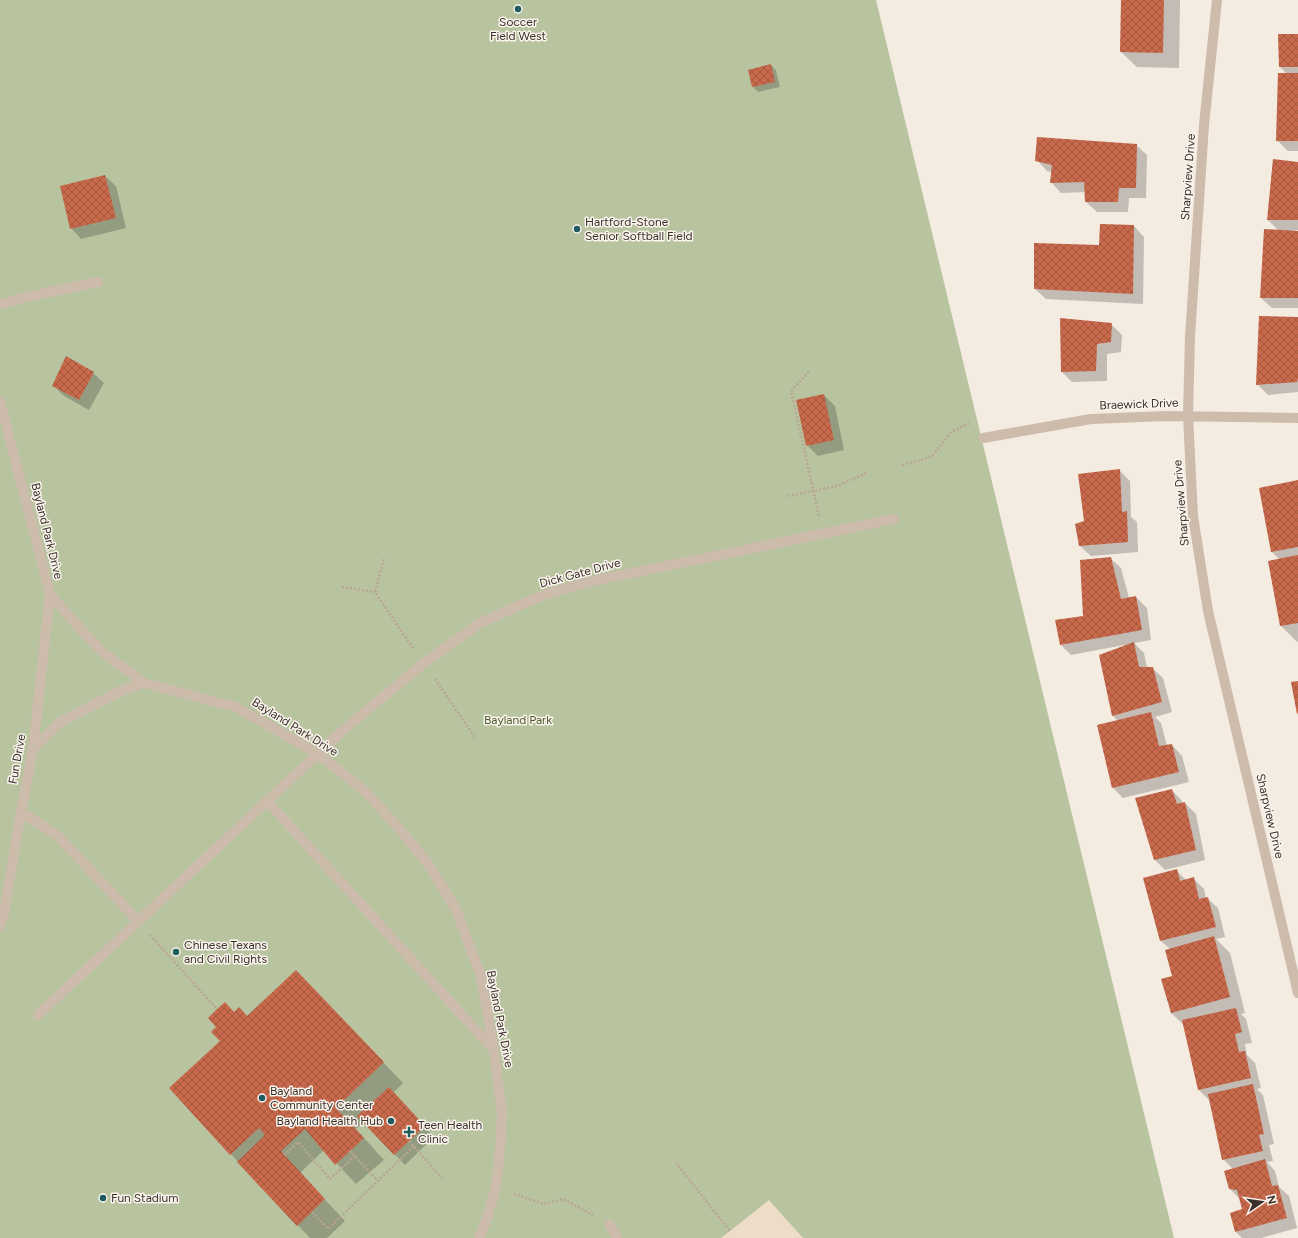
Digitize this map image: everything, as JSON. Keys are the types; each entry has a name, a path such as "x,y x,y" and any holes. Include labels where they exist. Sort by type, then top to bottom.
{"street":[{"name":"Sharpview Drive","path":"1217,0 1204,125 1190,337 1188,416 1193,516 1208,611 1298,993"},
{"path":"0,304 98,282"},
{"name":"Bayland Park Drive","path":"0,401 50,594 100,651 144,684 236,707 318,754 365,791 396,825 427,862 456,909 481,977 494,1050 502,1112 496,1187 488,1216 479,1238"},
{"name":"Braewick Drive","path":"983,438 1091,419 1188,416 1298,418"},
{"name":"Dick Gate Drive","path":"38,1015 341,732 424,663 480,623 543,595 593,581 894,519"},
{"name":"Fun Drive","path":"0,927 4,914 33,749 50,594"},
{"path":"33,749 60,722 124,690 144,684"},
{"path":"267,801 494,1050"},
{"path":"21,812 58,836 138,921"},
{"path":"609,1224 618,1238"}],"path":[{"path":"809,372 791,391 820,518"},
{"path":"902,465 922,460 933,455 951,432 971,423"},
{"path":"788,496 837,486 866,473"},
{"path":"375,592 384,559"},
{"path":"342,587 375,592 415,650"},
{"path":"433,677 476,739"},
{"path":"138,921 217,1009"},
{"path":"409,1141 442,1178"},
{"path":"284,1155 298,1142 330,1179 355,1156"},
{"path":"312,1212 328,1229 414,1146"},
{"path":"350,1151 378,1181"},
{"path":"676,1163 730,1231"},
{"path":"496,1187 544,1204 563,1199 609,1224"}],"green space":[{"name":"Bayland Park","path":"0,0 876,0 1174,1238 0,1238"}],"shaded area":[{"path":"769,1200 803,1238 721,1238 730,1231"}],"building":[{"path":"1121,0 1164,0 1163,53 1120,52"},
{"path":"1278,34 1298,34 1298,67 1279,67"},
{"path":"771,64 775,82 752,87 748,70"},
{"path":"1278,73 1298,73 1298,141 1276,141"},
{"path":"1037,137 1137,144 1136,188 1119,188 1118,202 1085,202 1084,182 1050,183 1052,165 1035,161"},
{"path":"1273,159 1298,162 1298,220 1267,220"},
{"path":"105,175 116,218 70,229 60,186"},
{"path":"1100,224 1134,225 1133,294 1034,289 1034,243 1099,245"},
{"path":"1264,229 1298,231 1298,298 1260,298"},
{"path":"1259,316 1298,317 1297,382 1256,385"},
{"path":"1060,318 1112,323 1111,342 1097,344 1096,371 1061,372"},
{"path":"66,356 94,372 79,400 52,386"},
{"path":"824,394 834,440 806,446 796,400"},
{"path":"1120,469 1122,512 1127,511 1128,542 1079,546 1075,524 1084,521 1078,474"},
{"path":"1298,480 1298,547 1271,552 1259,488"},
{"path":"1298,555 1298,623 1280,626 1268,561"},
{"path":"1111,557 1121,599 1136,596 1142,630 1060,645 1055,620 1083,616 1080,560"},
{"path":"1134,642 1139,667 1153,667 1162,702 1112,716 1099,655"},
{"path":"1298,681 1298,713 1297,714 1291,682"},
{"path":"1151,712 1159,746 1172,744 1179,772 1112,788 1097,725"},
{"path":"1172,789 1177,804 1185,802 1196,850 1154,860 1135,798"},
{"path":"1177,869 1180,881 1194,877 1199,899 1208,897 1216,927 1160,941 1143,878"},
{"path":"1214,936 1230,997 1171,1013 1161,979 1172,976 1165,950"},
{"name":"Bayland Community Center","path":"296,970 384,1062 336,1108 364,1138 335,1165 305,1129 281,1151 325,1199 297,1226 237,1162 265,1135 259,1128 230,1155 169,1088 220,1041 211,1032 216,1027 208,1018 217,1009 225,1002 234,1012 239,1007 247,1016"},
{"path":"1236,1008 1242,1032 1235,1034 1239,1052 1245,1051 1251,1078 1198,1090 1182,1020"},
{"path":"1253,1084 1264,1134 1259,1135 1263,1151 1222,1160 1208,1094"},
{"name":"Bayland Health Hub","path":"389,1087 425,1126 394,1155 357,1116"},
{"path":"1265,1159 1272,1186 1278,1185 1287,1218 1235,1232 1230,1213 1242,1209 1237,1190 1229,1189 1224,1171"}],"place":[{"name":"Soccer Field West","path":"518,9"},
{"name":"Hartford-Stone Senior Softball Field","path":"577,229"},
{"name":"Chinese Texans and Civil Rights","path":"176,952"},
{"name":"Bayland Community Center","path":"262,1098"},
{"name":"Bayland Health Hub","path":"391,1121"},
{"name":"Teen Health Clinic","path":"409,1132"},
{"name":"Fun Stadium","path":"103,1198"}]}
